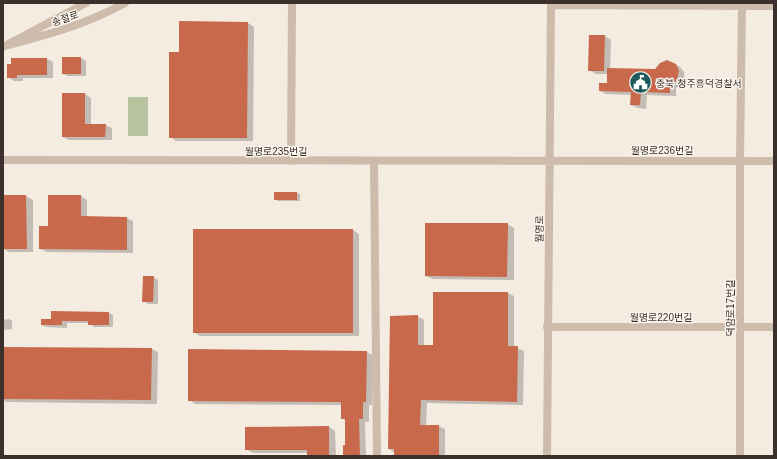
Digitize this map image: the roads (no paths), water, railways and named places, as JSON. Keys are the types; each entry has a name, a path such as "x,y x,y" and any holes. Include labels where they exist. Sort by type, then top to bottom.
{"street":[{"path":"6,46 86,3"},
{"name":"송절로","path":"6,46 54,33 98,18 125,3"},
{"path":"291,161 292,3"},
{"path":"551,4 742,4 774,6"},
{"name":"월명로","path":"546,456 551,4"},
{"name":"덕암로17번길","path":"740,456 740,161 742,4"},
{"name":"월명로235번길","path":"3,160 550,160"},
{"name":"월명로236번길","path":"550,160 774,161"},
{"path":"374,161 377,456"},
{"name":"월명로220번길","path":"547,327 774,327"}],"place":[{"name":"충북 청주흥덕경찰서","path":"640,83"}]}
